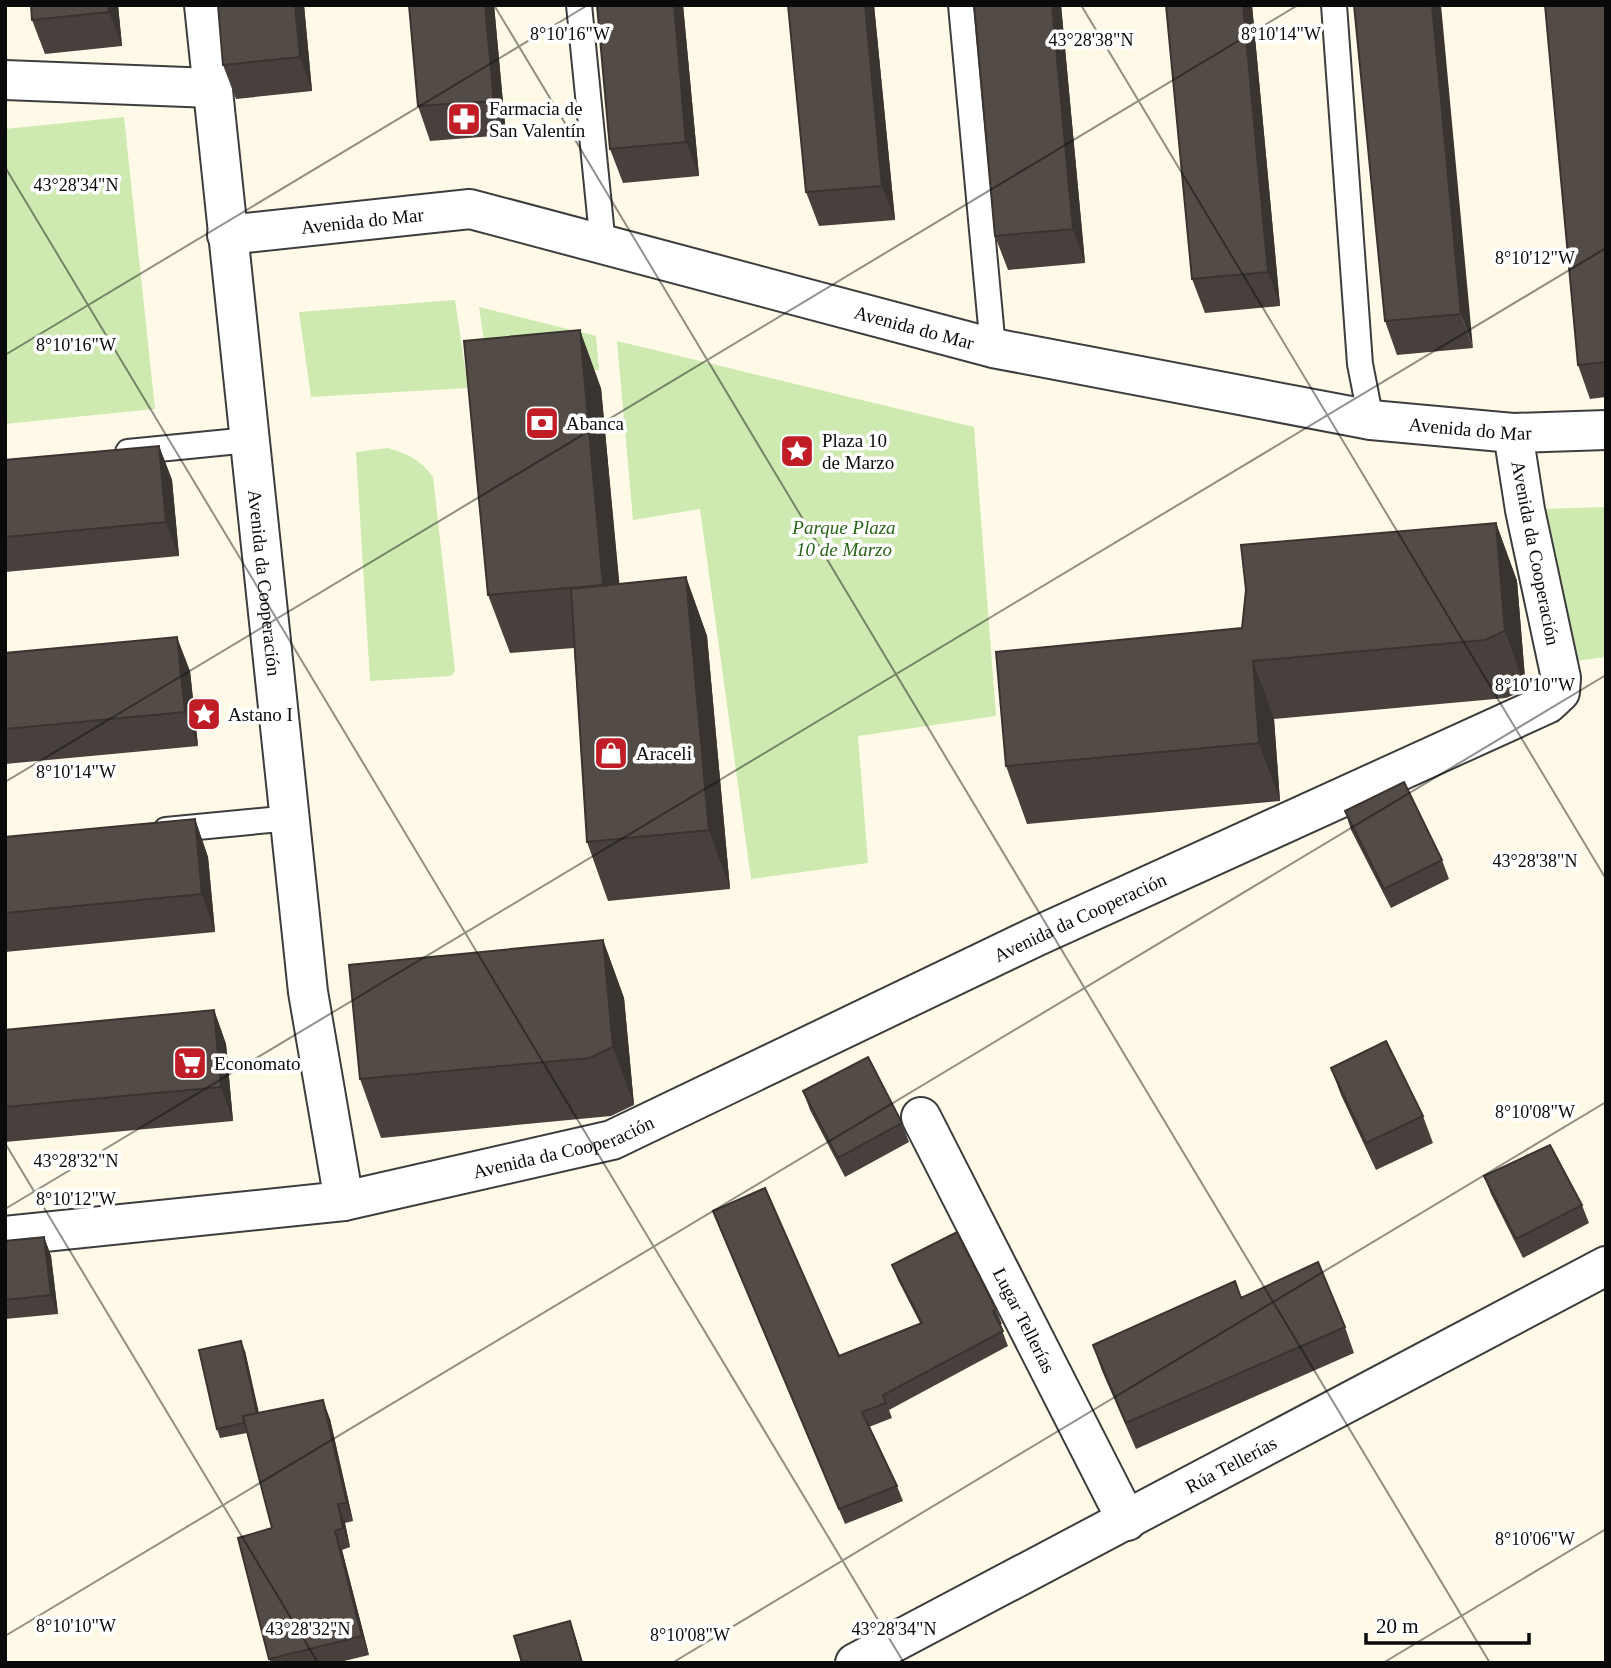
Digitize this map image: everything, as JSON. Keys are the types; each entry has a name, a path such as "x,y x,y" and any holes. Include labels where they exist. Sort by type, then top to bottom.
{"street":[{"name":"Avenida da Cooperación","path":"204,5 308,992 344,1201"},
{"path":"5,80 212,88"},
{"name":"Avenida do Mar","path":"228,235 470,209 993,348 1371,420 1513,433 1606,430"},
{"name":"Avenida da Cooperación","path":"5,1236 344,1201 612,1140 1035,937 1547,704 1560,692 1560,678 1513,433"},
{"name":"Lugar Tellerías","path":"921,1117 1127,1521"},
{"name":"Rúa Tellerías","path":"855,1663 1606,1266"}],"lane":[{"path":"579,5 603,246"},
{"path":"961,5 993,348"},
{"path":"1334,5 1360,364 1371,420"},
{"path":"100,455 249,440"},
{"path":"141,832 291,818"}],"green space":[{"path":"124,117 155,409 5,424 5,129"},
{"path":"455,300 468,388 311,397 299,312"},
{"path":"479,307 596,336 599,370 490,380"},
{"name":"Parque Plaza 10 de Marzo","path":"617,341 974,427 996,716 858,736 868,863 751,879 700,509 633,520"},
{"path":"388,448 414,458 433,477 455,671 451,676 370,681 356,452"},
{"path":"1606,507 1606,657 1568,662 1539,509"}],"building":[{"path":"31,5 108,5 109,12 32,20"},
{"path":"218,5 295,5 300,57 223,65"},
{"path":"409,5 485,5 494,101 418,106"},
{"path":"597,5 674,5 686,142 610,149"},
{"path":"788,5 865,5 882,186 806,192"},
{"path":"974,5 1052,5 1073,229 995,236"},
{"path":"1166,5 1243,5 1268,272 1192,279"},
{"path":"1354,5 1432,5 1461,314 1385,321"},
{"path":"1545,5 1606,5 1606,362 1578,365"},
{"path":"580,330 603,585 488,595 464,341"},
{"path":"159,446 166,522 5,537 5,460"},
{"path":"1496,523 1505,631 1485,640 1253,661 1259,743 1006,766 996,652 1242,628 1246,590 1241,545"},
{"path":"686,577 709,830 587,842 571,589"},
{"path":"177,637 185,712 5,729 5,653"},
{"path":"1404,782 1442,860 1384,889 1345,811"},
{"path":"195,819 202,894 5,913 5,837"},
{"path":"603,940 613,1047 590,1058 360,1079 349,965"},
{"path":"214,1010 221,1087 5,1107 5,1030"},
{"path":"1386,1041 1423,1116 1366,1143 1331,1068"},
{"path":"868,1057 902,1123 838,1158 803,1091"},
{"path":"1550,1145 1582,1205 1516,1239 1484,1176"},
{"path":"765,1188 839,1356 922,1323 892,1265 957,1232 996,1309 993,1311 1003,1331 883,1395 886,1403 862,1412 897,1486 839,1509 713,1211"},
{"path":"44,1237 51,1295 5,1300 5,1241"},
{"path":"1318,1262 1345,1327 1126,1423 1093,1345 1235,1281 1241,1298"},
{"path":"241,1341 257,1413 243,1416 244,1423 217,1429 199,1350"},
{"path":"323,1400 347,1503 338,1504 343,1528 335,1531 362,1636 269,1659 238,1538 272,1528 243,1416"},
{"path":"570,1621 582,1663 522,1663 514,1636"}],"place":[{"name":"Farmacia de San Valentín","path":"464,119"},
{"name":"Abanca","path":"542,423"},
{"name":"Plaza 10 de Marzo","path":"797,451"},
{"name":"Astano I","path":"204,714"},
{"name":"Araceli","path":"611,753"},
{"name":"Economato","path":"190,1063"}]}
